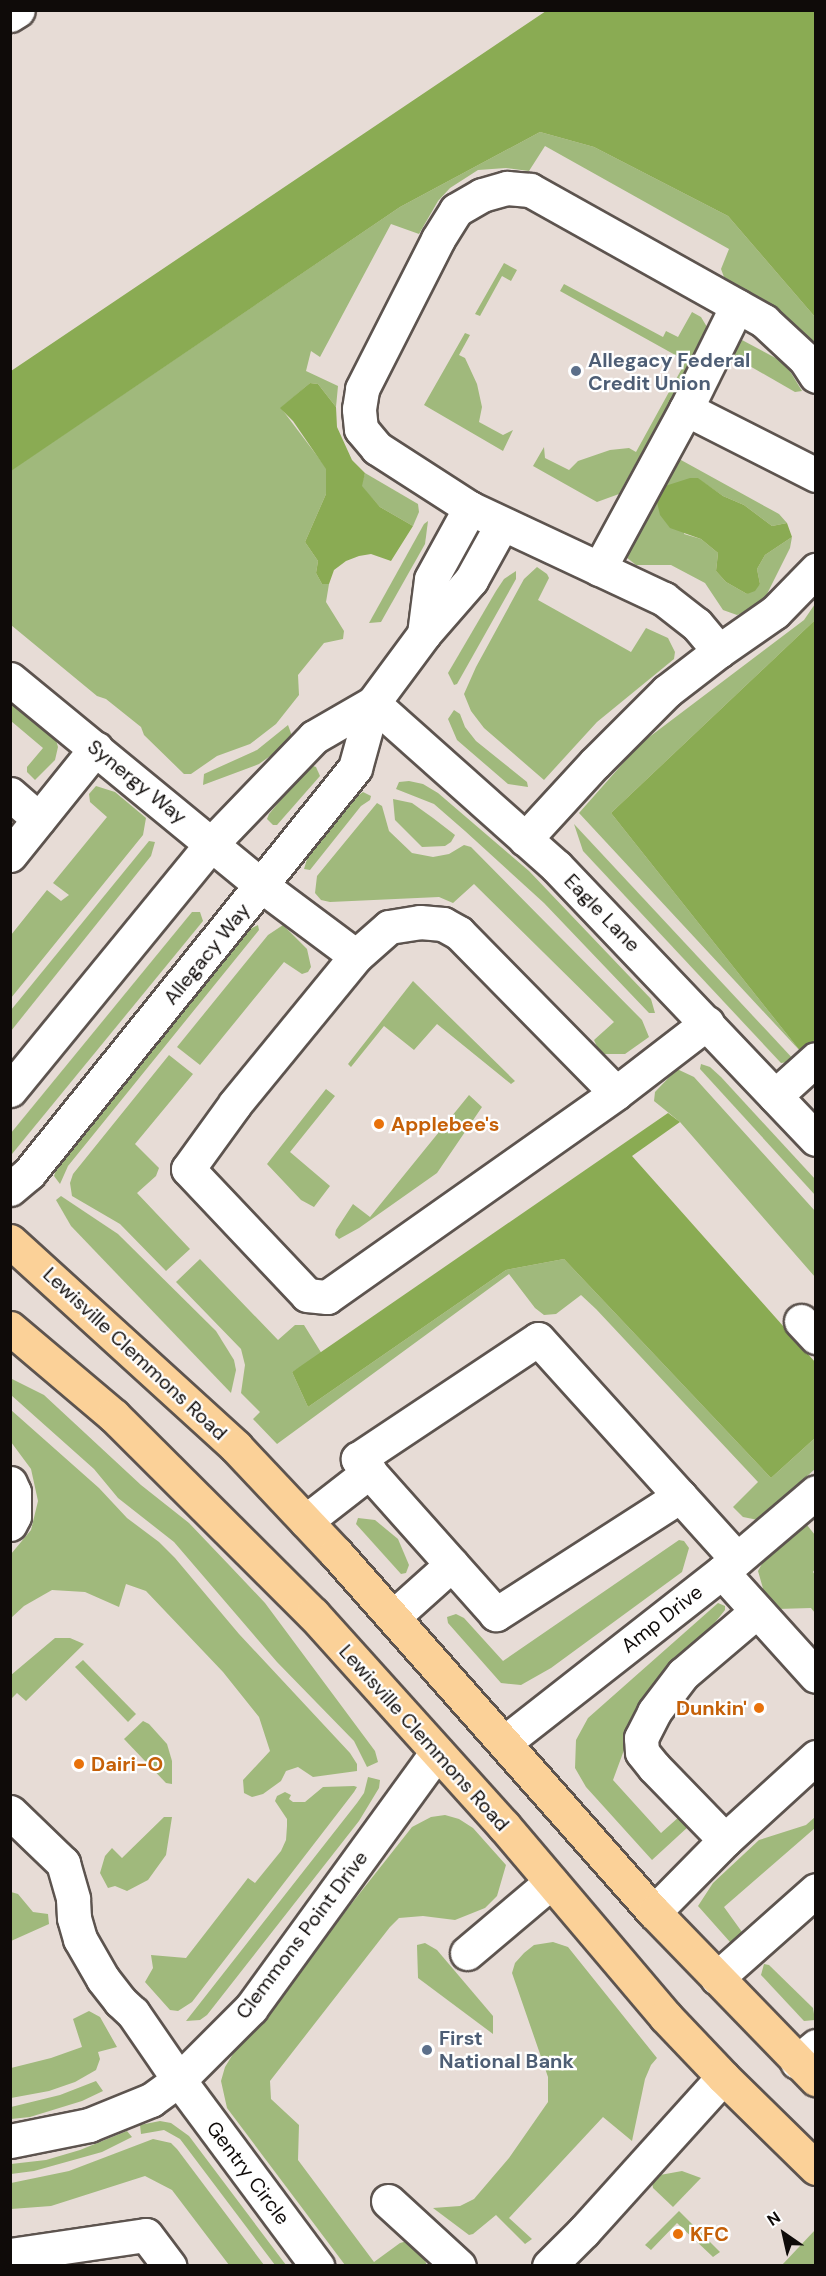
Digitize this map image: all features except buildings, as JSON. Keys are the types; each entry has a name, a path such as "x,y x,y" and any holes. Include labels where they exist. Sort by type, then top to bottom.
{"main road":[{"name":"Lewisville Clemmons Road","path":"10,1241 236,1447 393,1617 654,1912 717,1978 810,2062"},
{"name":"Lewisville Clemmons Road","path":"10,1328 139,1441 313,1614 551,1882 665,2016 723,2078 816,2168"}],"street":[{"path":"10,15 18,10"},
{"path":"719,651 696,624 664,599 471,508 377,448 361,429 359,409 362,388 438,239 456,210 482,195 507,188 530,190 764,321 806,359 816,376"},
{"path":"599,569 686,409 737,306"},
{"path":"686,409 816,475"},
{"path":"424,634 431,579 471,508"},
{"name":"Allegacy Way","path":"10,1189 29,1173 355,768 373,703 424,634 471,580 502,524"},
{"path":"525,839 595,763 667,691 775,612 816,570"},
{"name":"Synergy Way","path":"10,679 262,886 356,956"},
{"name":"Allegacy Way","path":"10,1090 212,843 314,737 373,703"},
{"name":"Eagle Lane","path":"373,703 563,873 816,1139"},
{"path":"10,855 96,748"},
{"path":"10,794 39,819"},
{"path":"616,1093 459,933 443,924 420,922 389,927 356,956 235,1104 188,1169 307,1295 327,1297 616,1093 707,1023"},
{"path":"776,1096 816,1059"},
{"path":"680,1496 496,1614 358,1459 538,1339 680,1496 730,1565 757,1611 816,1676"},
{"path":"306,1521 369,1472"},
{"path":"10,1483 14,1492 15,1516 10,1524"},
{"name":"Amp Drive","path":"504,1742 813,1498"},
{"path":"393,1617 452,1564"},
{"path":"724,1840 642,1752 641,1738 654,1712 683,1674 757,1611"},
{"name":"Clemmons Point Drive","path":"10,2141 89,2125 151,2100 179,2080 251,2008 437,1752"},
{"path":"654,1912 724,1840 816,1757"},
{"name":"Gentry Circle","path":"10,1812 63,1863 74,1899 74,1918 80,1939 104,1979 120,2001 133,2013 179,2080 317,2265"},
{"path":"467,1953 551,1882"},
{"path":"717,1978 816,1890"},
{"path":"549,2265 584,2231 723,2078"},
{"path":"388,2201 459,2265"},
{"path":"10,2255 146,2235 169,2265"}],"green space":[{"path":"546,11 815,11 815,317 728,216 594,147 540,132 400,207 11,471 11,371"},
{"path":"540,132 594,147 728,216 815,317 815,358 766,304 724,277 721,269 729,249 545,146 529,171 506,168 478,170 450,188 438,201 419,234 391,224 320,357 311,351 306,371 338,386 336,407 318,384 310,383 281,408 327,469 326,494 305,542 318,561 316,573 322,584 329,584 326,602 344,631 343,639 324,643 298,675 299,695 276,724 250,744 217,756 191,774 184,774 144,735 141,727 106,699 97,696 11,625 10,471 400,207"},
{"path":"504,263 517,270 511,281 502,276 480,316 475,314"},
{"path":"564,284 663,337 666,331 678,337 692,312 701,317 707,327 707,333 619,494 597,502 533,466 544,447 545,458 569,470 578,461 610,450 629,448 636,452 686,361 560,291"},
{"path":"465,333 470,335 459,355 465,358 477,384 482,407 479,422 503,435 513,430 503,451 424,405"},
{"path":"742,340 785,363 802,391 795,392 734,357 731,351 734,343"},
{"path":"310,383 318,384 336,407 337,427 352,460 365,473 362,486 380,507 413,526 391,561 371,554 359,556 346,561 334,570 329,584 322,584 316,573 318,561 305,542 326,494 326,469 293,421 280,408"},
{"path":"681,460 779,514 787,523 772,526 744,505 723,496 697,478 684,534 701,539 718,553 716,571 726,582 747,594 760,584 757,569 765,555 792,537 790,548 765,598 745,612 737,615 723,610 705,583 671,565 636,565 626,557 624,550 673,462"},
{"path":"365,473 418,504 419,512 413,526 380,507 361,486"},
{"path":"690,478 698,478 723,496 744,505 772,526 787,523 792,537 765,555 757,569 760,584 755,591 747,594 726,582 716,571 718,553 701,539 670,528 660,515 657,502 662,487"},
{"path":"428,521 425,544 381,622 369,623 424,524"},
{"path":"537,567 549,578 538,600 631,652 646,628 668,638 675,652 674,659 597,722 544,780 484,728 471,711 464,694 476,667 524,579"},
{"path":"516,571 516,579 457,684 454,685 448,673 504,579"},
{"path":"815,604 815,620 611,813 801,1052 579,813 640,744 804,620"},
{"path":"815,620 816,1039 801,1052 611,813"},
{"path":"10,700 56,740 58,747 55,760 35,780 27,772 27,767 43,748 11,721"},
{"path":"454,710 460,714 465,727 476,741 527,782 528,787 508,784 457,740 448,719"},
{"path":"288,725 292,736 259,764 203,785 204,774 257,750"},
{"path":"310,765 316,767 320,776 277,825 273,825 267,819 269,814"},
{"path":"409,781 423,784 438,793 529,871 651,999 655,1013 649,1013 544,903 434,804 396,789 399,782"},
{"path":"96,786 115,792 146,818 143,835 11,998 11,935 47,890 61,901 69,895 53,883 107,817 90,802 89,794"},
{"path":"363,792 371,796 370,800 361,806 310,870 304,869 310,849 354,798"},
{"path":"393,799 412,803 433,818 455,835 451,842 445,846 422,847 395,820"},
{"path":"377,803 382,806 389,831 412,853 433,857 449,854 464,845 471,847 642,1020 649,1037 625,1054 604,1054 599,1051 594,1040 614,1022 474,884 453,903 439,897 330,902 321,900 315,893 317,876"},
{"path":"574,824 795,1061 781,1063 583,851"},
{"path":"149,841 155,842 151,856 11,1031 11,1010"},
{"path":"192,912 200,912 203,921 12,1154 11,1133"},
{"path":"258,925 259,930 68,1166 60,1184 54,1176 59,1160 244,932"},
{"path":"283,925 307,949 311,967 308,972 302,974 284,962 200,1065 177,1047 268,935"},
{"path":"413,981 515,1081 511,1084 437,1024 414,1050 384,1026 351,1067 348,1064"},
{"path":"169,1055 193,1074 135,1144 159,1168 156,1176 137,1193 190,1249 166,1271 120,1224 72,1196 70,1183 73,1174"},
{"path":"701,1064 710,1067 721,1077 815,1179 815,1195 700,1069"},
{"path":"677,1069 694,1077 815,1211 815,1277 680,1122 654,1101 655,1092"},
{"path":"326,1089 335,1096 290,1152 330,1186 314,1207 301,1200 267,1164"},
{"path":"469,1095 482,1107 437,1173 359,1228 339,1239 335,1235 336,1230 353,1204 370,1217"},
{"path":"668,1113 680,1122 632,1156 815,1362 815,1438 771,1478 564,1259 506,1270 308,1407 292,1372"},
{"path":"61,1196 118,1234 216,1331 234,1360 236,1370 231,1393 71,1226 56,1200"},
{"path":"200,1259 278,1340 295,1325 304,1325 322,1354 292,1372 308,1407 506,1270 564,1259 771,1478 815,1438 815,1469 758,1520 743,1517 733,1507 758,1482 596,1309 581,1295 556,1314 544,1315 535,1308 509,1274 277,1444 253,1419 260,1412 241,1393 245,1365 241,1349 176,1282"},
{"path":"10,1378 44,1395 141,1485 189,1523 265,1603 375,1751 378,1762 367,1767 354,1741 277,1662 174,1542 118,1498 94,1469 11,1395"},
{"path":"11,1410 99,1488 127,1518 159,1542 175,1558 239,1634 350,1753 357,1764 357,1771 313,1777 298,1767 286,1771 281,1781 263,1794 252,1797 244,1793 243,1780 270,1751 259,1717 223,1672 146,1591 126,1584 119,1607 85,1592 52,1590 24,1606 11,1618 11,1554 31,1530 38,1501 31,1469 11,1442"},
{"path":"358,1518 375,1520 398,1539 409,1565 406,1573 401,1574 356,1524"},
{"path":"807,1525 815,1535 815,1569 813,1572 815,1575 815,1613 811,1608 777,1609 764,1592 758,1571 763,1562"},
{"path":"679,1540 684,1541 689,1548 682,1572 551,1668 521,1685 501,1683 448,1623 447,1617 456,1614 464,1618 503,1661"},
{"path":"718,1603 725,1606 725,1610 656,1696 627,1742 613,1780 661,1833 680,1816 689,1826 652,1860 586,1787 575,1768 576,1740 588,1718"},
{"path":"55,1638 70,1638 84,1644 26,1701 17,1693 11,1699 11,1675"},
{"path":"83,1660 136,1714 128,1722 75,1667"},
{"path":"143,1721 149,1724 167,1744 172,1761 172,1784 166,1783 124,1739"},
{"path":"368,1777 380,1780 379,1788 359,1821 207,2015 200,2020 186,2021 357,1803 364,1793"},
{"path":"323,1787 357,1787 354,1792 192,2002 178,2011 170,2010 145,1982 153,1968 151,1955 186,1958 248,1878 255,1883 281,1851 286,1840 287,1819 275,1801 277,1796 285,1792 291,1795 289,1799 293,1802 305,1802"},
{"path":"445,1815 459,1819 473,1828 506,1865 497,1896 485,1908 455,1920 423,1916 399,1918 270,2081 271,2099 299,2125 298,2160 374,2262 400,2243 411,2240 419,2246 426,2263 426,2265 345,2265 227,2108 221,2081 225,2067 233,2054 412,1827 431,1817"},
{"path":"164,1817 172,1817 166,1855 148,1880 127,1891 115,1886 108,1888 100,1873 105,1856 112,1848 122,1858"},
{"path":"815,1817 815,1828 724,1907 742,1932 743,1937 730,1942 698,1906 713,1883 759,1840 806,1825"},
{"path":"11,1892 18,1894 33,1912 48,1914 49,1924 11,1941"},
{"path":"553,1942 568,1947 657,2058 645,2079 632,2141 603,2117 509,2218 532,2239 525,2244 496,2215 469,2235 433,2208 460,2206 474,2199 509,2158 548,2102 548,2077 512,1973 515,1963 534,1945"},
{"path":"425,1943 437,1950 493,2016 493,2034 418,1978 417,1945"},
{"path":"764,1964 769,1965 813,2008 815,2020 804,2021 761,1975"},
{"path":"89,2011 100,2017 117,2047 98,2052 100,2059 96,2070 75,2082 49,2091 11,2098 11,2068 82,2047 73,2019"},
{"path":"96,2081 103,2091 82,2101 30,2117 11,2119 11,2107 60,2095"},
{"path":"160,2121 171,2123 189,2136 286,2265 275,2265 180,2139 164,2130 141,2134 140,2125"},
{"path":"127,2131 132,2137 102,2152 34,2171 11,2174 11,2164 46,2160 80,2150"},
{"path":"153,2139 171,2143 177,2149 264,2265 229,2265 172,2190 145,2176 51,2206 11,2209 11,2183 69,2171"},
{"path":"682,2171 701,2178 673,2207 653,2188 652,2182 660,2175"},
{"path":"679,2211 720,2252 713,2257 677,2223 651,2250 645,2245"},
{"path":"815,2230 815,2265 782,2265"}],"place":[{"name":"Allegacy Federal Credit Union","path":"576,371"},
{"name":"Applebee's","path":"379,1124"},
{"name":"Dunkin'","path":"759,1708"},
{"name":"Dairi-O","path":"79,1764"},
{"name":"First National Bank","path":"427,2050"},
{"name":"KFC","path":"678,2234"}]}
